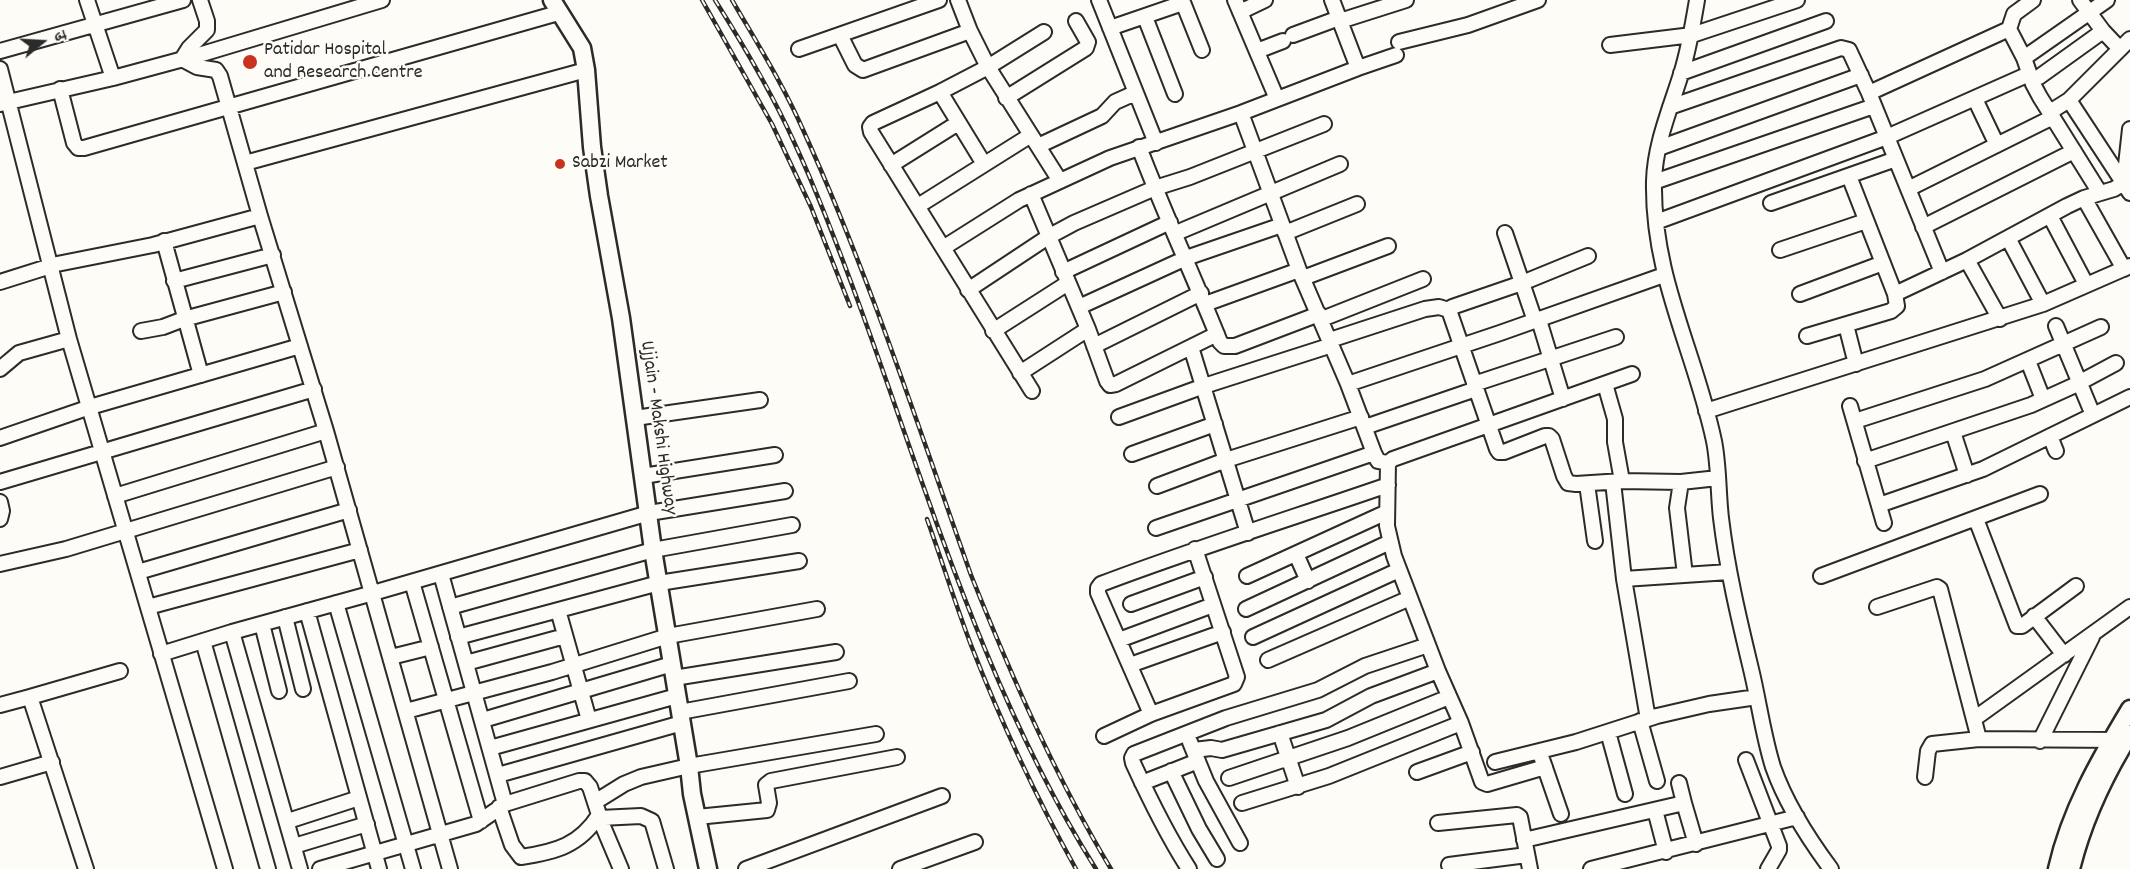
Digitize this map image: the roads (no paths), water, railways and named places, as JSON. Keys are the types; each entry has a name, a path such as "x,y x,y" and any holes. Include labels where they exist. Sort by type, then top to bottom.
{"main road":[{"name":"Ujjain - Makshi Highway","path":"555,7 582,48 586,70 593,157 621,318 653,550 697,817 708,869"},
{"path":"2065,867 2073,816 2123,738 2130,710"}],"street":[{"path":"87,0 113,78"},
{"path":"0,51 183,0"},
{"path":"182,59 189,48 207,30 207,21 200,0"},
{"path":"5,102 113,78 202,54 382,0"},
{"path":"799,49 939,0"},
{"path":"958,0 988,67 1060,182"},
{"path":"1098,0 1156,143"},
{"path":"1265,0 1238,6 1277,99"},
{"path":"1332,0 1358,68"},
{"path":"1257,51 1340,19 1406,0"},
{"path":"943,248 1006,207 1031,194 1139,147 1241,114 1358,68 1398,49 1538,0"},
{"path":"1710,0 1697,2 1692,35 1659,148 1654,182 1656,222 1664,275 1714,443 1729,572 1763,728 1774,767 1797,818 1805,833 1832,869"},
{"path":"1610,45 1692,35 1797,0"},
{"path":"2033,0 2014,14 2009,29 2052,115 2100,193"},
{"path":"1908,189 2052,115 2125,44 2103,31 2080,0"},
{"path":"2024,58 2107,0"},
{"path":"1110,28 1182,2 1202,50"},
{"path":"60,89 74,143 78,148 84,148 555,7"},
{"path":"1145,17 1175,94"},
{"path":"1006,98 1086,48 1088,42 1076,21"},
{"path":"1681,73 1826,21"},
{"path":"1654,182 1871,99 1905,78 2009,29"},
{"path":"840,35 855,65 863,70 970,31"},
{"path":"1656,222 1887,138 2034,75 2103,31"},
{"path":"1032,391 891,165 870,127 873,123 988,67 1044,32"},
{"path":"1670,107 1841,48 1849,50 1942,272"},
{"path":"182,59 196,67 216,70 230,106 260,216 337,467 450,869"},
{"path":"0,69 5,102 69,339 225,869"},
{"path":"245,163 586,70"},
{"path":"1659,148 1861,75"},
{"path":"940,92 984,164"},
{"path":"918,206 984,164 1035,141 1101,116 1115,102 1135,93"},
{"path":"1975,99 1997,145"},
{"path":"2069,100 2128,188"},
{"path":"1241,114 1301,274 1321,316 1374,453 1378,460 1388,464"},
{"path":"891,165 958,123"},
{"path":"968,290 1048,237 1074,223 1155,188 1190,177 1324,124"},
{"path":"2128,188 2130,129"},
{"path":"1139,147 1220,342 1228,347 1423,279"},
{"path":"1923,227 2074,151"},
{"path":"1771,203 1896,159"},
{"path":"993,331 1065,277 1173,228 1270,193 1340,164"},
{"path":"1807,336 1892,311 1897,306 1895,294 1849,176"},
{"path":"1895,294 1967,260 2084,198 2114,189 2128,188"},
{"path":"1031,194 1110,385 1217,334"},
{"path":"1706,411 2000,319 2043,304 2127,267 2084,198"},
{"path":"1079,308 1186,258 1284,229 1357,204"},
{"path":"0,282 50,266 164,242 260,216"},
{"path":"2050,216 2086,284"},
{"path":"1780,250 1866,221"},
{"path":"1505,233 1563,399"},
{"path":"2008,238 2043,304"},
{"path":"164,242 201,375"},
{"path":"1094,346 1203,299 1301,274 1388,246"},
{"path":"174,281 273,255"},
{"path":"1449,310 1452,307 1522,284 1588,256"},
{"path":"1967,260 2000,319"},
{"path":"1800,294 1883,263"},
{"path":"1348,384 1664,275"},
{"path":"141,331 163,327 184,319 284,292"},
{"path":"1119,417 1425,309 1439,307 1449,310"},
{"path":"1449,310 1499,453 1550,436 1568,483 1672,482 1718,478"},
{"path":"1846,324 1856,364"},
{"path":"2056,326 2093,415"},
{"path":"1855,421 1985,379 2101,327"},
{"path":"1020,373 1088,329"},
{"path":"1157,486 1226,460 1363,422 1475,387 1550,358 1616,337"},
{"path":"0,369 19,353 69,339"},
{"path":"0,438 90,407 300,346"},
{"path":"1191,347 1248,533"},
{"path":"2028,361 2043,399"},
{"path":"1865,461 2043,399 2116,363"},
{"path":"1545,767 1484,784 1438,671 1390,542 1387,512 1388,464 1393,459 1632,374"},
{"path":"1605,384 1615,419 1624,579 1644,720 1657,781"},
{"path":"0,482 314,389"},
{"path":"1878,505 1967,475 2130,397"},
{"path":"635,417 760,400"},
{"path":"1850,406 1884,523"},
{"path":"1132,454 1215,424"},
{"path":"115,496 326,431"},
{"path":"1953,432 1967,475"},
{"path":"2049,436 2056,451"},
{"path":"1156,528 1374,453"},
{"path":"643,476 775,455"},
{"path":"0,564 66,549 125,529 337,467"},
{"path":"1672,482 1682,575"},
{"path":"1587,484 1595,541"},
{"path":"1151,714 1098,593 1101,584 1195,549 1388,485"},
{"path":"161,654 648,513 784,491"},
{"path":"1821,576 2040,494"},
{"path":"0,502 2,512 0,519"},
{"path":"138,572 349,510"},
{"path":"1247,576 1387,512"},
{"path":"1976,519 2015,623 2019,626 2076,586"},
{"path":"450,607 653,550 792,525"},
{"path":"1246,609 1390,542"},
{"path":"1104,736 1151,714 1234,684 1238,676 1195,549"},
{"path":"148,607 360,550"},
{"path":"1296,554 1308,581"},
{"path":"458,637 659,583 799,561"},
{"path":"1253,637 1399,570"},
{"path":"1624,579 1729,572"},
{"path":"441,574 498,775 502,806 512,845 521,857 568,845 581,837 591,828 598,811 624,784 641,777 689,766 876,734"},
{"path":"1131,604 1205,577"},
{"path":"412,582 481,822"},
{"path":"1877,607 1926,589 1937,587 1940,589 1979,739"},
{"path":"1268,660 1410,598"},
{"path":"336,603 413,869"},
{"path":"1119,640 1214,605"},
{"path":"1974,719 2130,608"},
{"path":"406,711 574,665 668,636 817,609"},
{"path":"558,610 590,720"},
{"path":"307,611 379,869"},
{"path":"2034,616 2064,655"},
{"path":"285,617 303,689"},
{"path":"262,624 279,691"},
{"path":"232,632 300,869"},
{"path":"1130,665 1223,633"},
{"path":"2040,741 2093,635"},
{"path":"466,663 565,636"},
{"path":"203,640 268,869"},
{"path":"1189,869 1168,837 1142,783 1133,763 1134,754 1186,732 1318,690 1365,666 1428,645"},
{"path":"391,657 430,647"},
{"path":"483,720 580,691 673,671 836,652"},
{"path":"0,705 120,671"},
{"path":"1142,783 1171,771 1211,748 1222,750 1326,720 1371,696 1438,671"},
{"path":"490,748 590,720 680,710 849,681"},
{"path":"30,697 86,869"},
{"path":"1495,762 1644,720 1712,704 1758,697"},
{"path":"1229,778 1348,738 1449,698"},
{"path":"498,775 680,710"},
{"path":"1242,803 1298,787 1356,766 1461,723"},
{"path":"1186,732 1215,797 1240,843"},
{"path":"1608,732 1626,794"},
{"path":"1280,733 1298,787"},
{"path":"1925,777 1928,751 1932,744 1979,739 2040,741 2123,738"},
{"path":"1539,751 1562,814"},
{"path":"1417,772 1472,752"},
{"path":"697,817 767,810 769,803 766,785 771,781 897,757"},
{"path":"1746,760 1779,850 1768,869"},
{"path":"0,777 52,762"},
{"path":"1171,771 1193,818 1217,859"},
{"path":"320,869 481,822 502,806 585,781 590,788 621,869"},
{"path":"1679,783 1696,844"},
{"path":"746,869 942,796"},
{"path":"288,821 359,798"},
{"path":"1524,840 1684,803"},
{"path":"1655,810 1666,852"},
{"path":"598,811 641,816 652,821 666,869"},
{"path":"1438,823 1517,815 1520,817 1530,869"},
{"path":"1591,869 1650,862 1666,852 1797,818"},
{"path":"294,846 367,824"},
{"path":"900,869 975,842"},
{"path":"1449,865 1527,855"}],"railway":[{"path":"702,0 772,124 811,207 850,306"},
{"path":"715,0 767,88 804,163 847,271 938,528 993,669 1058,804 1096,869"},
{"path":"732,0 788,98 828,186 871,296 986,613 1018,687 1071,798 1111,869"},
{"path":"927,519 982,674 1033,787 1076,869"}],"place":[{"name":"Patidar Hospital and Research Centre","path":"250,62"},
{"name":"Sabzi Market","path":"560,164"}]}
